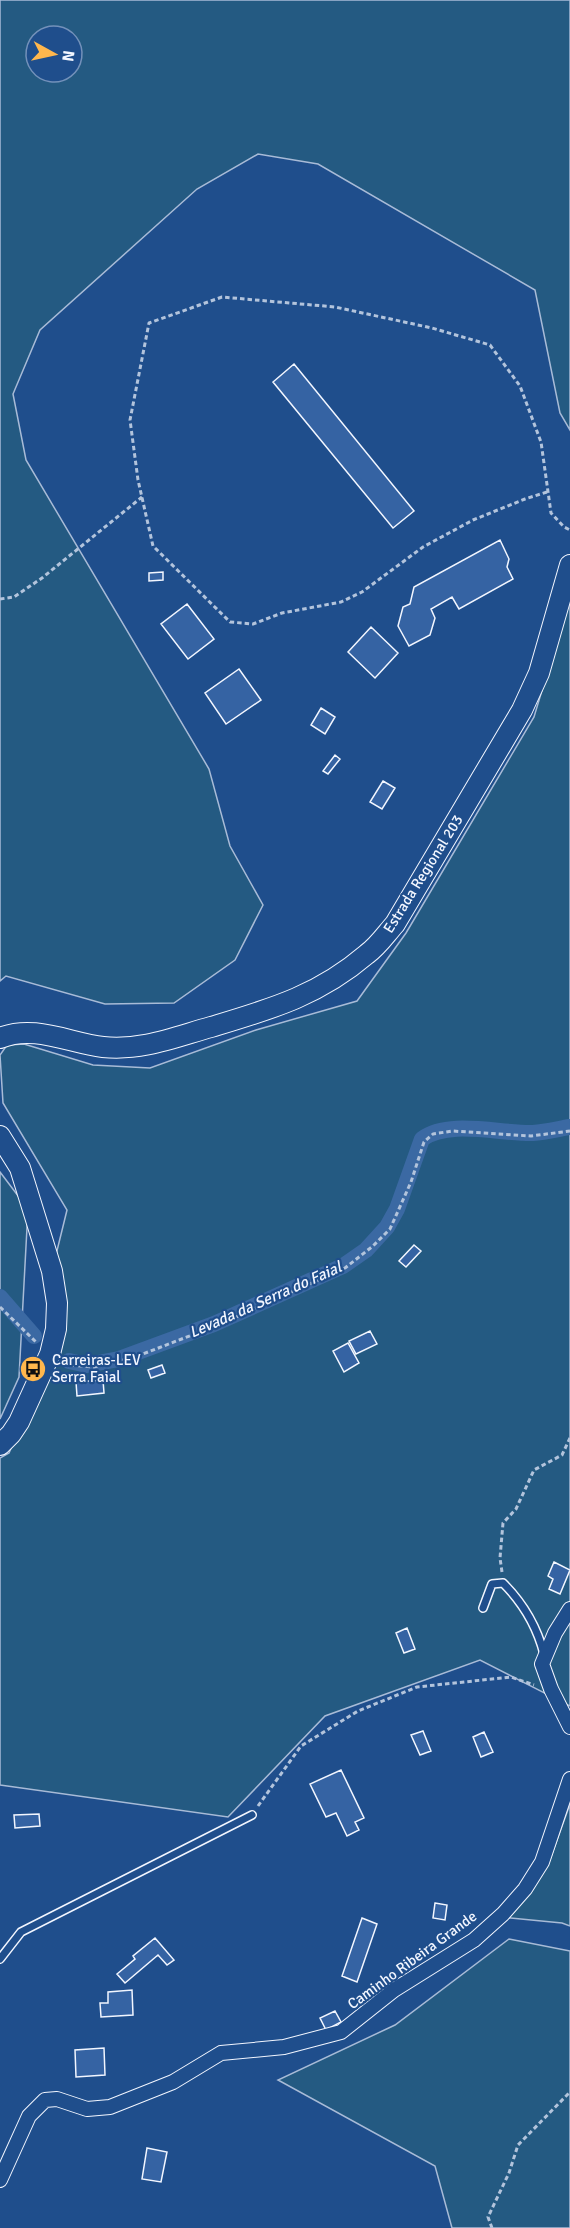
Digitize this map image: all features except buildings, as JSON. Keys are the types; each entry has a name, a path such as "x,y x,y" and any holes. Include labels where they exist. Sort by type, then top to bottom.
{"main road":[{"name":"Estrada Regional 203","path":"0,1038 27,1031 102,1047 135,1047 164,1042 260,1014 300,998 332,981 369,953 395,924 406,907 522,710 539,673 570,565"},
{"path":"0,1136 20,1168 52,1271 57,1303 56,1329 51,1354 19,1422 0,1445"}],"street":[{"path":"570,1609 555,1633 542,1664 551,1689 570,1727"},
{"name":"Caminho Ribeira Grande","path":"0,2180 29,2116 45,2100 57,2099 87,2109 110,2107 173,2082 221,2053 284,2047 341,2032 394,1990 474,1940 517,1897 542,1862 570,1779"}],"lane":[{"path":"483,1608 492,1584 503,1583 513,1593 538,1632 545,1656"},
{"path":"0,1959 21,1932 252,1815"}],"path":[{"path":"547,492 473,520 423,547 362,592 341,602 282,613 253,624 230,622 153,546 142,497 130,420 149,322 222,297 335,307 432,328 490,345 520,386 541,442 551,513 570,530"},
{"path":"0,599 14,597 42,578 142,497"},
{"path":"0,1307 32,1340 69,1365 94,1367 135,1357 218,1325 345,1268 390,1229 411,1182 423,1142 433,1134 452,1131 531,1136 570,1131"},
{"path":"503,1583 500,1558 503,1523 516,1509 534,1470 562,1455 570,1438"},
{"path":"252,1815 301,1746 358,1710 417,1687 510,1677 551,1689"},
{"path":"492,2228 488,2217 509,2173 518,2145 570,2092"}],"shaded area":[{"path":"0,0 570,0 570,430 560,413 535,290 318,164 258,154 197,189 40,330 13,394 26,460 209,769 230,846 263,905 235,960 174,1003 105,1004 6,976 0,981"},
{"path":"570,597 570,1706 480,1660 325,1716 228,1817 0,1785 0,1458 9,1453 53,1352 52,1271 67,1210 3,1103 0,1055 7,1045 24,1044 93,1065 150,1068 256,1030 357,1001 406,933 534,717"},
{"path":"0,1172 28,1209 19,1377 0,1419"},
{"path":"570,1804 570,1926 562,1923 499,1917 548,1865"},
{"path":"509,1939 570,1951 570,2228 452,2228 435,2166 278,2080 395,2025"}],"waterway":[{"name":"Levada da Serra do Faial","path":"69,1361 87,1365 119,1359 214,1324 343,1266 366,1250 387,1227 397,1209 422,1139 433,1133 460,1129 533,1133 570,1127"},
{"name":"Levada da Serra do Faial","path":"0,1297 34,1336"}],"place":[{"name":"Carreiras-LEV Serra Faial","path":"33,1369"}]}
